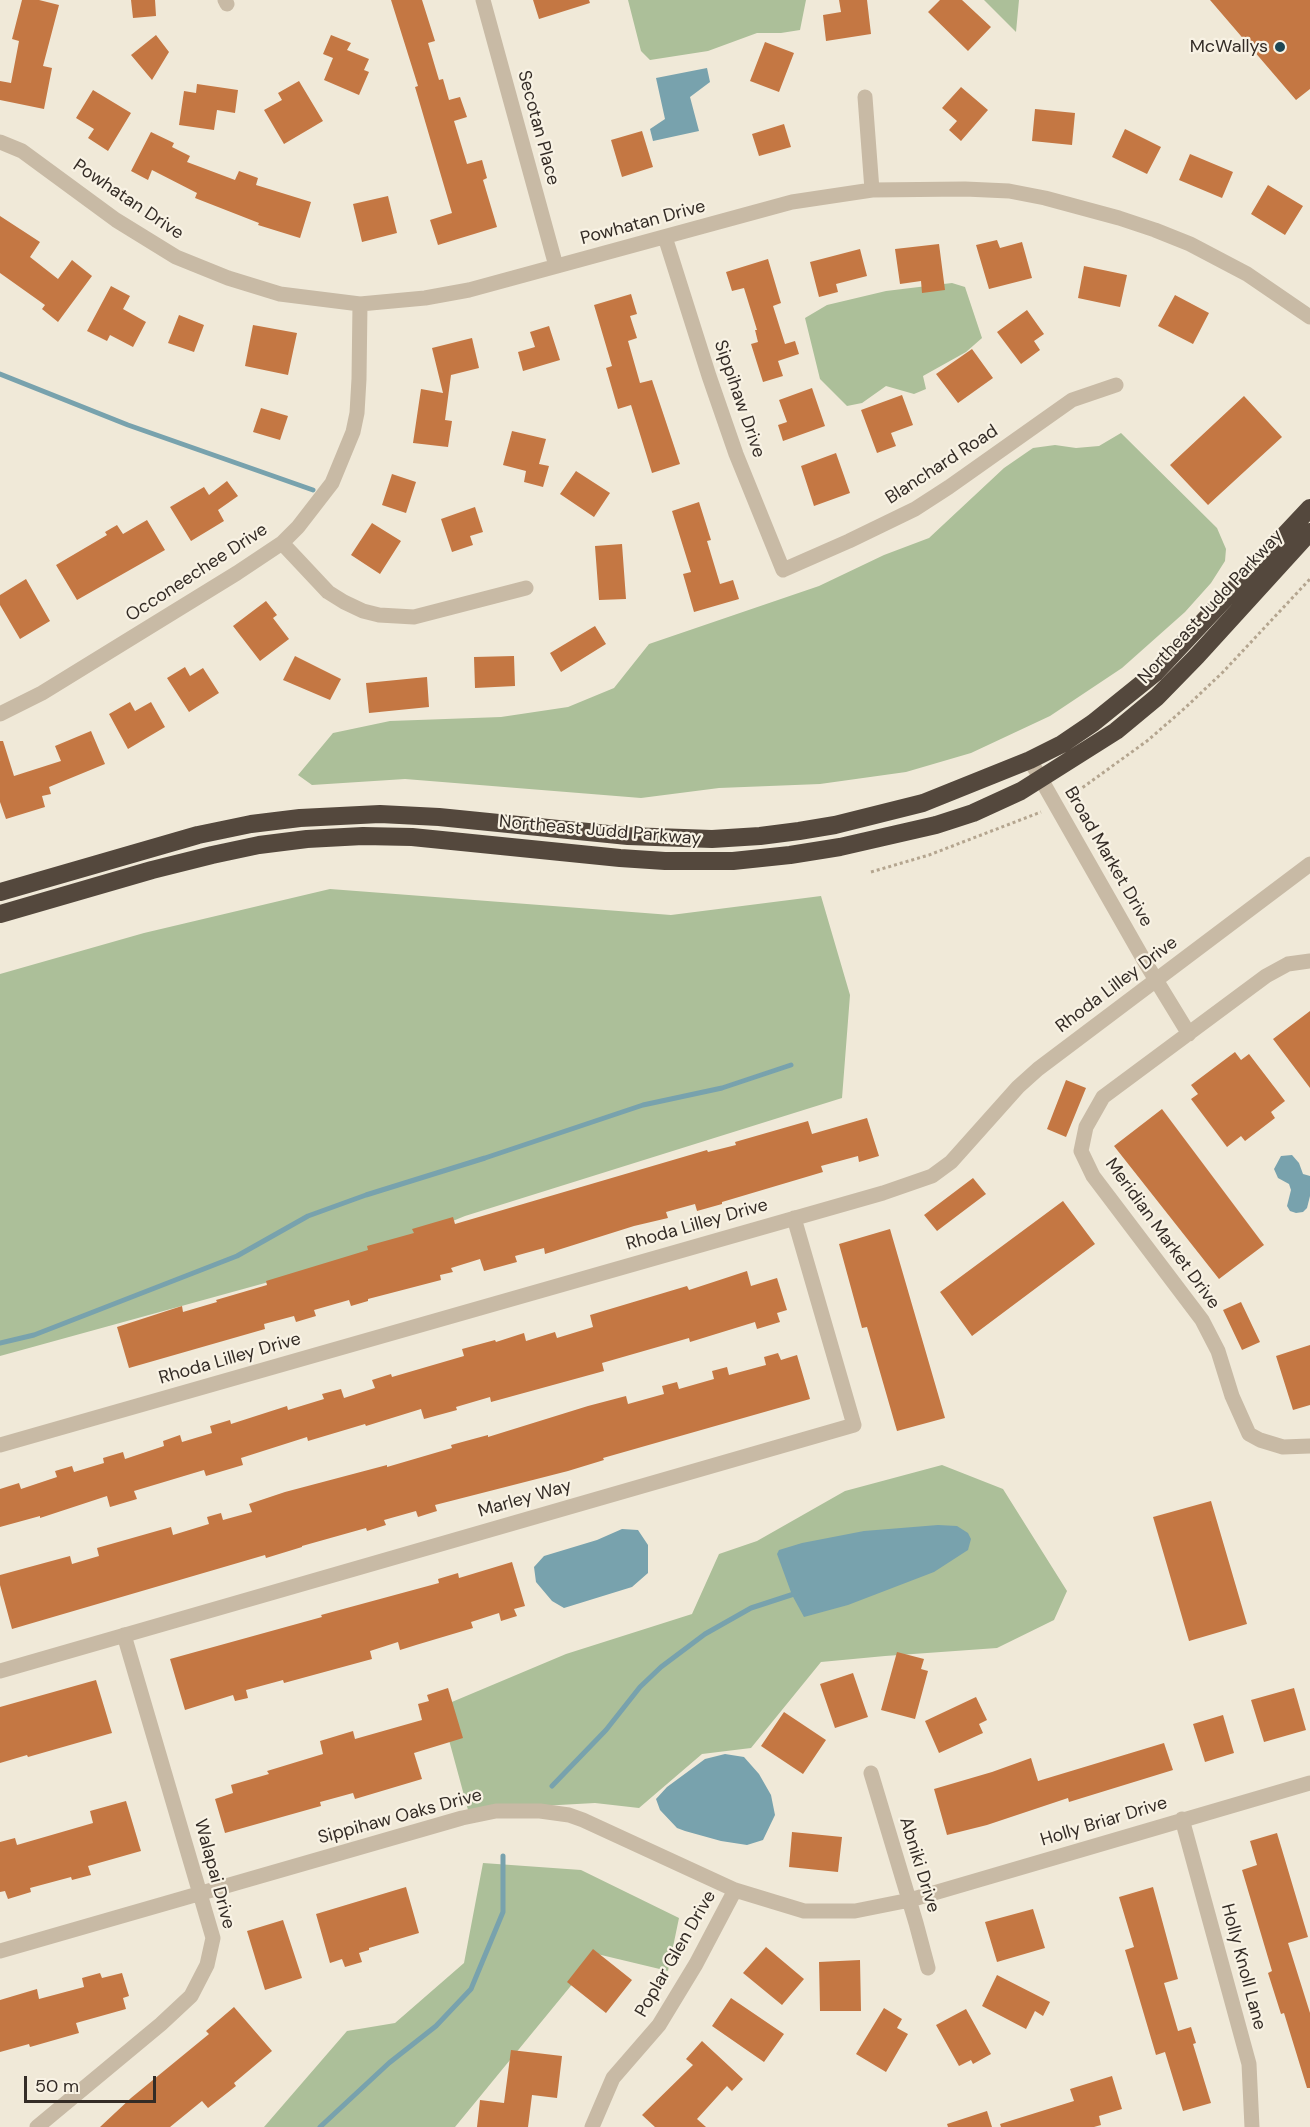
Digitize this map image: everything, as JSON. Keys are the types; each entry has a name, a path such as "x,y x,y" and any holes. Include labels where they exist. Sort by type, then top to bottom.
{"highway":[{"name":"Northeast Judd Parkway","path":"0,892 198,835 251,824 300,818 380,814 439,816 628,837 712,839 760,836 834,825 922,802 1030,760 1062,744 1093,723 1155,673 1310,508"},
{"name":"Northeast Judd Parkway","path":"0,914 202,858 260,845 307,839 363,836 412,837 665,861 733,861 840,847 936,825 973,813 1021,791 1116,731 1157,697 1197,656 1310,532"}],"street":[{"name":"Secotan Place","path":"483,0 556,266"},
{"path":"865,97 872,190"},
{"name":"Powhatan Drive","path":"0,142 22,151 116,220 176,257 228,278 280,294 360,304 425,298 470,290 792,202 872,190 965,189 1009,191 1045,198 1119,218 1190,244 1266,286 1310,317"},
{"name":"Sippihaw Drive","path":"665,237 736,454 783,570"},
{"name":"Occoneechee Drive","path":"0,714 42,693 237,573 282,543 311,512 332,483 353,432 359,380 360,304"},
{"name":"Blanchard Road","path":"783,570 915,509 949,488 1072,400 1116,385"},
{"path":"282,543 328,592 353,607 394,618 414,617 526,588"},
{"name":"Broad Market Drive","path":"1030,760 1190,1034"},
{"name":"Rhoda Lilley Drive","path":"0,1445 910,1185 932,1176 951,1162 1018,1086 1038,1069 1310,864"},
{"name":"Meridian Market Drive","path":"1310,962 1288,964 1266,976 1103,1097 1086,1128 1081,1150 1093,1176 1202,1320 1218,1351 1232,1396 1249,1434 1283,1447 1310,1446"},
{"name":"Marley Way","path":"0,1671 854,1425 794,1218"},
{"name":"Walapai Drive","path":"37,2127 161,2024 191,1996 207,1965 213,1938 124,1635"},
{"name":"Abniki Drive","path":"871,1773 910,1900 928,1968"},
{"name":"Holly Briar Drive","path":"910,1900 1310,1783"},
{"name":"Sippihaw Oaks Drive","path":"0,1951 462,1818 496,1811 520,1810 569,1815 735,1890 804,1911 855,1911 910,1900"},
{"name":"Holly Knoll Lane","path":"1182,1819 1250,2064 1252,2127"},
{"name":"Poplar Glen Drive","path":"592,2127 613,2078 659,2025 696,1964 735,1890"}],"path":[{"path":"1079,792 1147,741 1185,708 1223,672 1310,579"},
{"path":"871,872 929,855 1030,817"}],"green space":[{"path":"628,0 806,0 800,30 757,33 708,51 650,60 641,51"},
{"path":"984,0 1019,0 1016,32"},
{"path":"952,283 965,287 982,338 966,352 923,376 926,389 914,394 886,386 862,403 847,406 820,379 805,318 827,305 886,291"},
{"path":"1121,433 1217,528 1226,549 1225,561 1211,583 1185,612 1122,668 1050,716 971,753 906,772 820,784 719,788 641,798 405,779 312,785 298,775 333,733 390,721 501,717 568,707 614,688 649,644 819,586 884,555 929,538 1004,468 1033,448 1055,445 1076,448 1099,446"},
{"path":"330,889 671,915 821,896 850,995 842,1098 465,1216 374,1253 0,1356 0,974 144,933"},
{"path":"942,1465 1003,1489 1067,1591 1054,1620 997,1648 821,1662 751,1748 702,1754 639,1808 595,1803 468,1810 440,1707 566,1654 692,1614 719,1554 757,1541 845,1491"},
{"path":"483,1863 581,1870 679,1918 668,1971 597,1954 455,2127 264,2127 347,2031 395,2023 464,1963"}],"water":[{"path":"707,68 710,82 690,97 699,131 653,141 650,129 665,119 656,78"},
{"path":"1292,1155 1299,1163 1303,1174 1310,1176 1310,1196 1307,1208 1303,1212 1296,1213 1290,1211 1287,1206 1291,1190 1289,1184 1278,1178 1274,1169 1281,1156"},
{"path":"938,1525 957,1526 968,1533 971,1539 968,1550 934,1572 848,1605 804,1617 792,1595 777,1554 779,1550 802,1543 864,1531"},
{"path":"622,1529 638,1530 648,1545 648,1573 632,1587 564,1608 552,1601 536,1582 534,1567 544,1556 597,1540"},
{"path":"725,1754 744,1757 759,1774 771,1795 775,1815 763,1840 747,1845 721,1841 685,1831 677,1828 660,1810 656,1799 667,1787 705,1759"}],"building":[{"path":"22,0 39,0 59,5 43,66 52,68 44,109 0,100 0,81 11,83 19,41 12,39"},
{"path":"131,0 155,0 156,16 133,18"},
{"path":"391,0 422,0 435,41 428,43 439,80 443,79 449,100 460,97 467,117 454,121 467,164 482,160 487,178 483,180 497,227 438,245 430,220 452,213 415,87 418,86"},
{"path":"533,0 589,0 590,3 539,19"},
{"path":"839,0 867,0 871,34 826,41 823,15 841,12"},
{"path":"940,0 962,0 991,27 968,51 928,12"},
{"name":"McWallys","path":"1210,0 1310,0 1310,89 1296,100"},
{"path":"156,35 169,52 152,80 131,55"},
{"path":"331,35 351,43 347,50 369,59 364,70 369,72 359,95 324,80 333,58 323,54"},
{"path":"765,42 794,53 779,92 750,81"},
{"path":"299,81 323,121 284,144 264,110 282,100 278,93"},
{"path":"197,84 238,90 235,113 217,110 214,130 179,125 184,91 196,93"},
{"path":"961,87 988,110 961,141 949,130 957,121 942,108"},
{"path":"93,90 131,113 108,151 88,138 94,129 76,118"},
{"path":"1035,109 1075,113 1072,145 1032,141"},
{"path":"784,124 791,147 759,156 752,134"},
{"path":"1125,129 1161,147 1147,174 1112,157"},
{"path":"642,131 653,167 622,177 611,140"},
{"path":"151,132 174,143 172,147 190,156 187,162 235,180 239,171 258,178 256,185 311,202 300,238 258,225 259,223 195,198 197,193 152,170 148,180 131,171"},
{"path":"1190,154 1233,172 1222,198 1179,180"},
{"path":"1268,185 1303,206 1285,235 1251,214"},
{"path":"388,196 397,233 362,242 353,204"},
{"path":"0,216 40,242 30,257 58,279 72,260 92,276 58,322 42,309 45,305 0,273"},
{"path":"997,240 1000,248 1022,242 1032,278 989,289 976,245"},
{"path":"939,244 945,290 922,293 921,281 900,284 895,249"},
{"path":"860,249 867,276 836,284 838,292 819,297 810,262"},
{"path":"768,259 781,303 773,306 785,344 795,341 799,354 778,361 783,376 763,382 751,344 758,342 755,330 757,330 744,288 732,291 726,272"},
{"path":"1084,266 1127,275 1120,307 1078,298"},
{"path":"111,286 130,296 123,309 146,322 133,347 110,335 107,341 87,331"},
{"path":"631,294 637,314 630,316 637,338 628,341 640,383 652,380 680,464 652,473 631,405 618,409 606,368 612,366 594,305"},
{"path":"1175,295 1209,313 1193,344 1158,326"},
{"path":"1027,310 1044,334 1034,341 1040,350 1021,364 997,332"},
{"path":"179,315 204,325 194,352 168,343"},
{"path":"253,325 297,333 288,375 245,366"},
{"path":"549,326 560,360 523,371 518,352 535,347 530,332"},
{"path":"472,338 479,368 451,375 445,420 452,421 448,447 413,443 421,389 443,393 432,348"},
{"path":"972,349 993,378 958,403 936,374"},
{"path":"812,388 825,426 783,441 778,425 787,422 779,400"},
{"path":"902,395 913,425 891,433 896,446 877,453 861,410"},
{"path":"1244,396 1282,437 1208,505 1170,465"},
{"path":"261,408 288,416 280,440 253,432"},
{"path":"512,431 546,439 539,464 549,466 543,487 524,482 526,471 503,465"},
{"path":"836,453 850,493 814,506 801,466"},
{"path":"576,471 610,493 594,517 560,494"},
{"path":"392,474 416,482 406,513 382,505"},
{"path":"227,481 238,496 218,510 224,521 191,541 170,507 204,487 209,495"},
{"path":"699,502 711,540 707,541 720,584 733,580 739,599 694,612 683,574 691,572 672,511"},
{"path":"475,507 483,532 470,536 473,545 452,552 441,519"},
{"path":"147,520 165,550 77,600 56,565 107,535 105,532 117,525 123,534"},
{"path":"372,523 401,541 380,574 351,555"},
{"path":"622,544 626,599 599,600 595,546"},
{"path":"26,579 50,621 20,639 0,605 0,595"},
{"path":"266,601 277,615 273,618 289,639 260,661 233,626"},
{"path":"595,626 606,644 561,672 550,653"},
{"path":"295,656 341,679 330,700 283,680"},
{"path":"514,656 515,686 475,688 474,657"},
{"path":"185,667 190,676 203,668 219,693 189,712 167,678"},
{"path":"427,677 429,707 369,713 366,683"},
{"path":"130,702 135,711 151,702 165,727 128,749 109,714"},
{"path":"91,731 105,764 49,787 51,794 42,796 45,807 6,819 0,802 0,741 3,741 14,776 61,761 55,746"},
{"path":"1310,1011 1310,1088 1273,1039"},
{"path":"1235,1052 1241,1060 1249,1054 1285,1101 1271,1112 1275,1118 1245,1141 1241,1136 1227,1147 1191,1099 1198,1094 1191,1085"},
{"path":"1066,1080 1086,1088 1066,1137 1047,1129"},
{"path":"1162,1109 1264,1245 1219,1279 1114,1146"},
{"path":"867,1118 879,1156 859,1162 858,1156 821,1166 823,1172 722,1202 722,1204 697,1211 695,1204 666,1212 668,1218 634,1226 545,1254 544,1248 515,1256 517,1262 484,1271 480,1259 451,1268 453,1272 440,1275 441,1280 368,1299 368,1301 351,1306 349,1300 314,1310 316,1316 296,1322 294,1316 264,1324 265,1329 129,1368 117,1327 182,1306 183,1312 217,1302 216,1300 267,1285 266,1281 368,1250 367,1246 414,1233 412,1229 453,1217 455,1224 707,1150 708,1152 736,1145 735,1142 808,1121 812,1134"},
{"path":"973,1178 986,1194 937,1231 924,1215"},
{"path":"1063,1201 1095,1244 972,1336 940,1292"},
{"path":"890,1229 945,1418 897,1431 867,1327 862,1328 839,1244"},
{"path":"747,1271 751,1286 777,1278 787,1310 777,1313 780,1322 757,1329 755,1322 690,1342 689,1338 602,1363 604,1371 491,1402 490,1397 456,1407 457,1410 424,1419 421,1409 308,1441 307,1437 241,1458 243,1465 206,1476 204,1470 134,1491 137,1499 110,1507 107,1496 40,1518 40,1516 0,1527 0,1489 19,1483 21,1489 57,1477 55,1471 72,1466 74,1472 104,1463 103,1458 123,1452 125,1459 164,1446 163,1441 180,1435 182,1442 212,1433 210,1426 230,1420 231,1424 287,1406 288,1410 324,1399 322,1394 341,1389 344,1398 375,1388 372,1380 391,1374 392,1377 464,1356 462,1349 495,1340 496,1342 524,1333 526,1341 555,1332 557,1338 593,1327 590,1315 687,1286 689,1290"},
{"path":"1241,1302 1260,1342 1242,1350 1223,1310"},
{"path":"1310,1345 1310,1405 1293,1410 1276,1356"},
{"path":"778,1353 781,1360 797,1355 810,1399 603,1458 604,1460 568,1471 435,1505 437,1511 418,1517 416,1511 384,1520 386,1525 367,1531 366,1528 266,1558 265,1555 12,1629 0,1585 0,1575 70,1556 72,1564 99,1556 97,1548 171,1527 173,1535 209,1524 207,1517 221,1513 223,1520 252,1512 249,1504 285,1492 387,1465 387,1467 452,1448 451,1445 488,1435 488,1437 626,1396 628,1404 664,1394 662,1386 677,1382 679,1389 714,1379 712,1371 727,1367 729,1375 766,1365 764,1357"},
{"path":"1211,1501 1247,1624 1189,1641 1153,1517"},
{"path":"512,1562 525,1606 514,1609 517,1616 501,1621 499,1613 471,1622 473,1628 400,1650 398,1642 370,1651 372,1659 284,1683 283,1680 246,1690 248,1698 235,1701 233,1695 185,1710 170,1659 439,1583 438,1579 458,1573 459,1578"},
{"path":"897,1652 924,1659 921,1669 928,1671 915,1719 881,1710"},
{"path":"853,1673 868,1717 835,1728 820,1684"},
{"path":"96,1680 112,1733 0,1763 0,1707"},
{"path":"448,1688 463,1738 414,1753 422,1779 355,1799 353,1793 320,1802 321,1806 225,1833 215,1799 233,1793 231,1785 323,1754 320,1741 353,1731 355,1739 422,1720 418,1704 429,1701 427,1695"},
{"path":"1294,1688 1306,1730 1264,1742 1251,1700"},
{"path":"976,1697 987,1720 979,1724 983,1733 939,1753 925,1721"},
{"path":"784,1712 826,1740 803,1774 761,1746"},
{"path":"1223,1715 1234,1753 1205,1762 1193,1724"},
{"path":"1164,1743 1173,1770 1069,1802 1068,1798 987,1825 947,1835 934,1789 1031,1758 1038,1781"},
{"path":"126,1801 141,1851 88,1866 91,1875 72,1880 71,1877 30,1888 31,1892 8,1899 5,1891 0,1892 0,1842 15,1838 17,1845 93,1823 90,1811"},
{"path":"792,1832 842,1837 838,1872 789,1867"},
{"path":"1277,1833 1308,1937 1288,1943 1310,2013 1310,2088 1307,2088 1284,2013 1281,2014 1268,1973 1272,1971 1242,1870 1257,1865 1250,1841"},
{"path":"406,1887 419,1933 359,1953 362,1962 345,1967 342,1959 330,1963 316,1914"},
{"path":"1153,1887 1178,1979 1164,1983 1178,2031 1191,2027 1196,2043 1193,2044 1211,2103 1183,2111 1165,2052 1156,2055 1125,1950 1134,1947 1119,1897"},
{"path":"1033,1909 1045,1948 997,1962 985,1922"},
{"path":"283,1920 302,1978 265,1990 247,1931"},
{"path":"766,1947 804,1979 782,2005 743,1973"},
{"path":"593,1949 632,1980 606,2013 567,1982"},
{"path":"860,1960 861,2011 820,2011 819,1962"},
{"path":"100,1973 102,1978 122,1973 129,1996 123,1998 126,2009 76,2023 79,2033 30,2047 29,2044 0,2052 0,2000 37,1989 39,1999 84,1987 82,1978"},
{"path":"997,1975 1050,2002 1043,2016 1035,2011 1026,2029 982,2006"},
{"path":"731,1998 784,2034 764,2062 712,2026"},
{"path":"234,2007 272,2051 234,2083 236,2086 208,2108 202,2101 170,2127 100,2127 131,2098 209,2034 206,2031"},
{"path":"884,2008 902,2019 897,2028 908,2034 886,2072 856,2054"},
{"path":"966,2009 991,2054 973,2064 971,2060 959,2066 936,2025"},
{"path":"702,2041 743,2079 732,2091 727,2086 697,2119 706,2127 655,2127 642,2115 693,2065 686,2059"},
{"path":"511,2050 562,2056 557,2098 532,2095 528,2127 477,2127 480,2100 504,2103"},
{"path":"1112,2076 1122,2109 1099,2116 1101,2125 1094,2127 1001,2127 1000,2124 1074,2101 1070,2089"},
{"path":"987,2111 992,2127 948,2127 947,2124"}],"waterway":[{"path":"0,374 128,425 313,490"},
{"path":"0,1343 34,1335 237,1256 308,1216 366,1195 643,1105 722,1088 791,1065"},
{"path":"552,1786 606,1730 640,1687 661,1667 705,1634 751,1608 797,1593"},
{"path":"320,2127 389,2063 436,2026 471,1989 503,1912 503,1856"}],"place":[{"name":"McWallys","path":"1280,47"}]}
